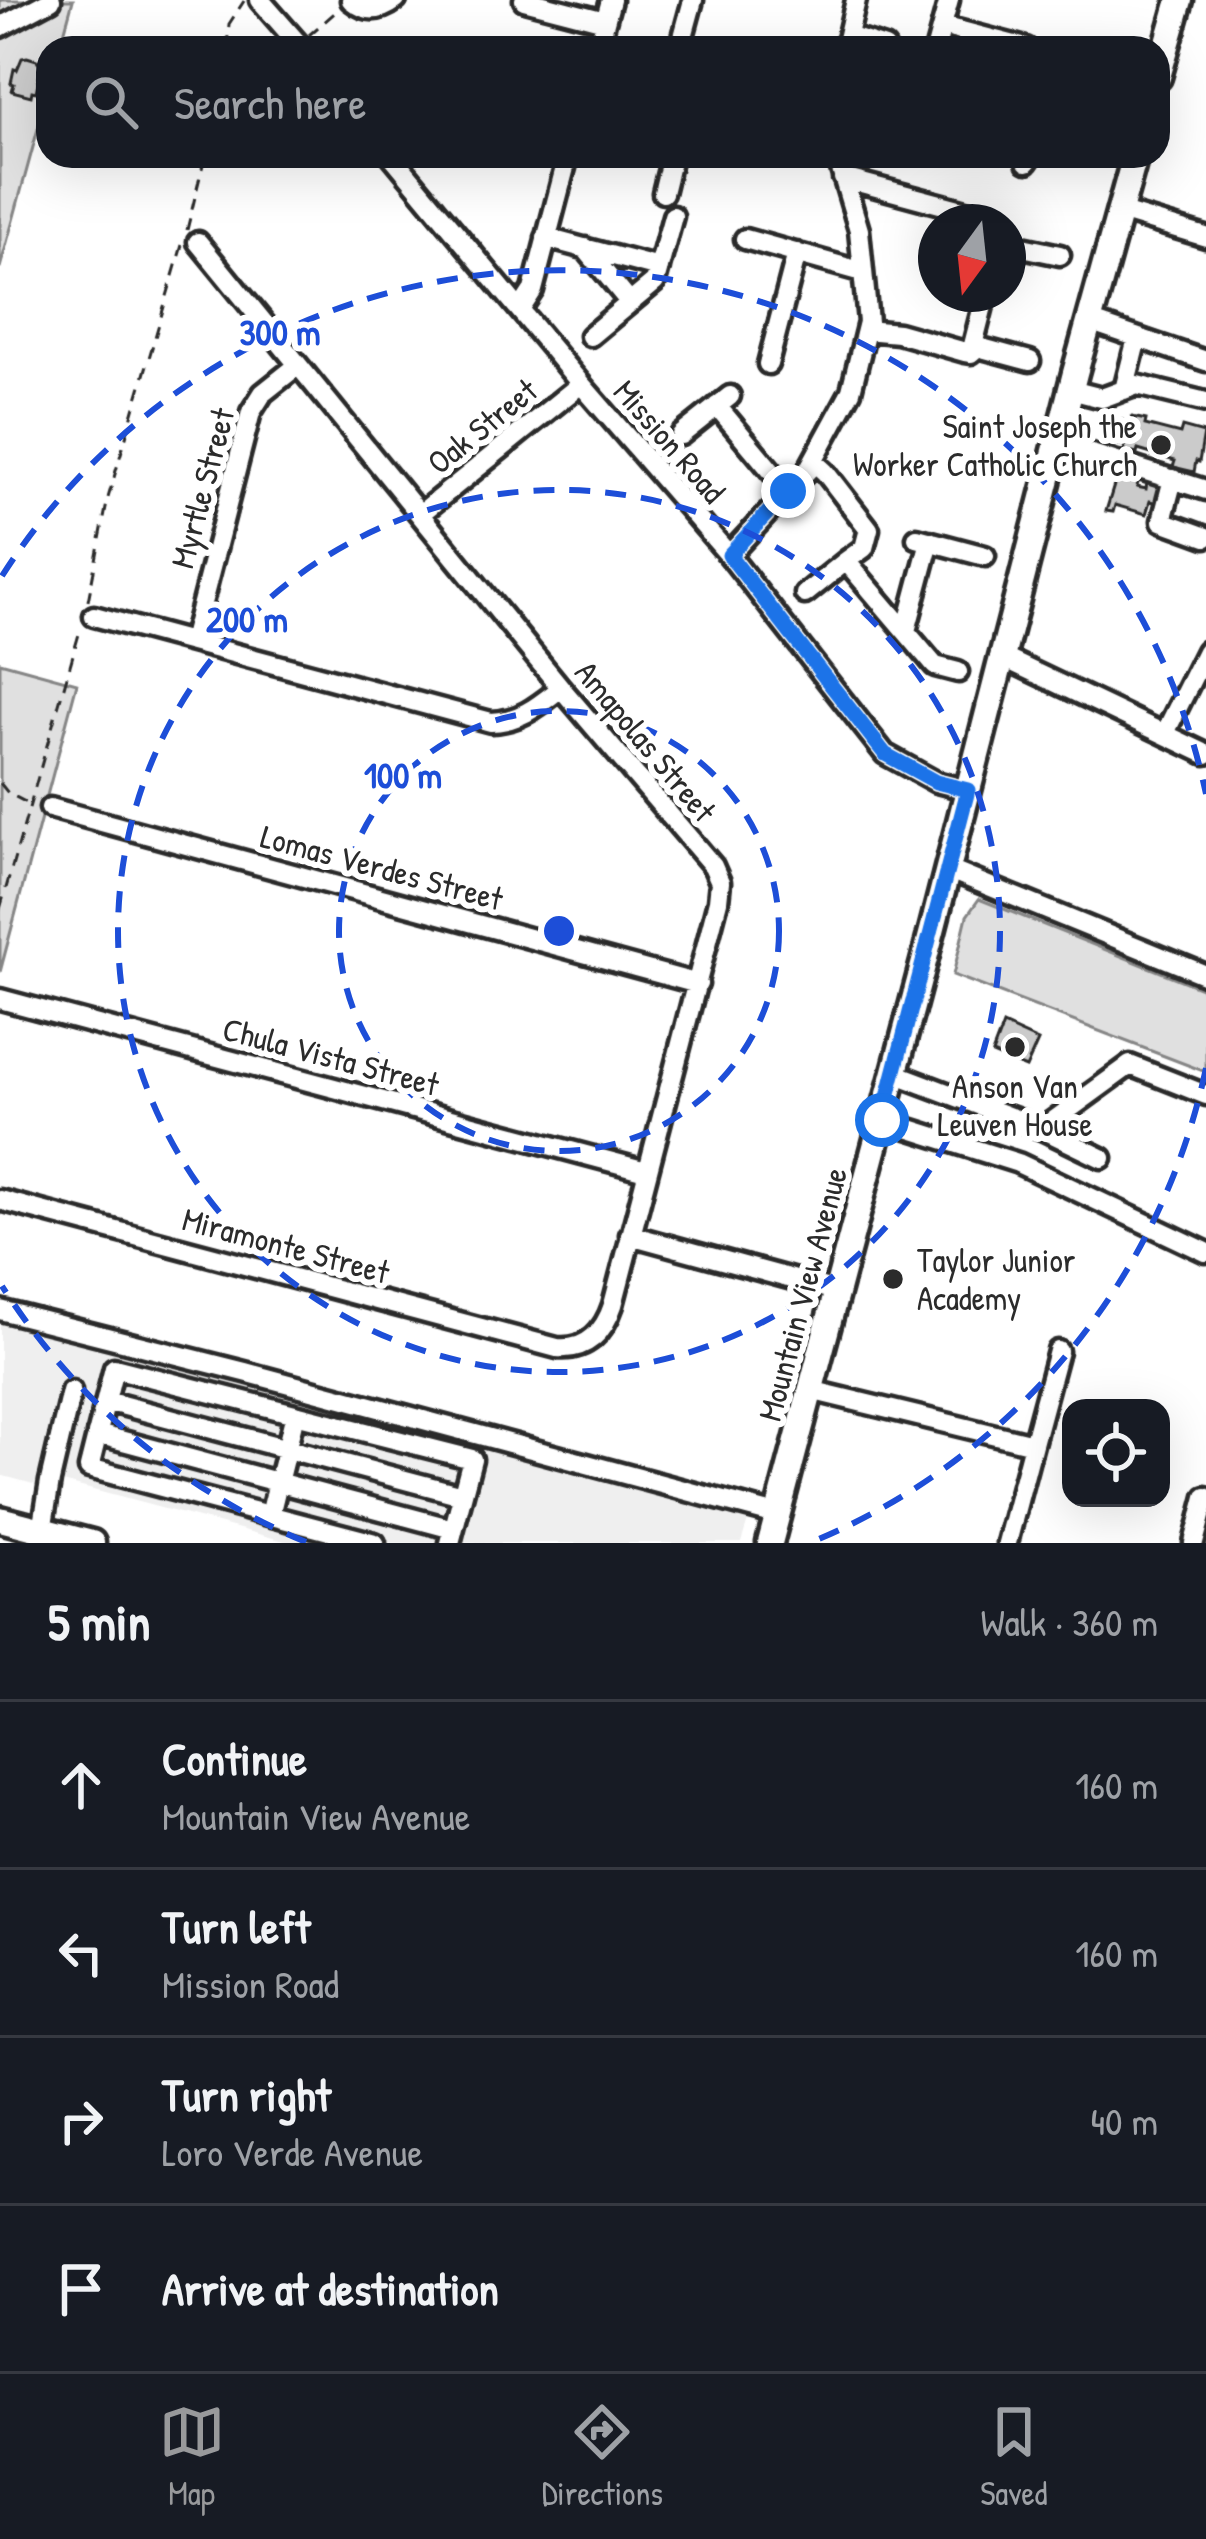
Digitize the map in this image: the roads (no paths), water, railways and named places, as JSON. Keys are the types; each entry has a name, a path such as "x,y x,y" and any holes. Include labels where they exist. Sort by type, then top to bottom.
{"main road":[{"path":"1170,36 1180,0"},
{"name":"Mountain View Avenue","path":"770,1543 1132,168"},
{"path":"0,1519 42,1537 92,1543"}],"street":[{"path":"0,27 51,0"},
{"path":"260,0 291,36"},
{"path":"350,0 368,10 381,10 396,0"},
{"path":"524,0 605,21"},
{"path":"601,36 611,0"},
{"path":"683,36 693,0"},
{"path":"939,36 949,0"},
{"path":"847,36 850,2"},
{"path":"942,26 980,36"},
{"name":"Mission Road","path":"402,168 729,555 885,754 936,782 968,790"},
{"path":"520,310 532,290 565,168"},
{"path":"662,193 669,168"},
{"path":"729,555 813,461 850,391 868,322 859,230 840,168"},
{"path":"843,178 940,204"},
{"path":"1119,211 1206,237"},
{"path":"590,336 655,282 673,216"},
{"path":"547,238 659,268"},
{"name":"Amapolas Street","path":"189,239 717,872 718,901 613,1305 600,1332 576,1348 557,1348"},
{"path":"745,239 863,272"},
{"path":"585,248 630,303"},
{"path":"1026,248 1060,255"},
{"path":"768,364 796,254"},
{"path":"971,353 981,312"},
{"path":"1089,321 1206,362"},
{"path":"866,330 898,333 971,353"},
{"path":"1124,390 1138,338"},
{"path":"971,353 978,347 1030,361"},
{"name":"Myrtle Street","path":"192,642 251,412 263,393 297,365"},
{"name":"Oak Street","path":"420,514 581,384"},
{"path":"1071,390 1102,398 1137,385 1206,402"},
{"path":"681,435 724,401 788,491"},
{"path":"1057,443 1206,490"},
{"path":"805,594 864,548 869,529 813,461"},
{"path":"1173,479 1162,521 1206,537"},
{"path":"906,631 924,539 985,556"},
{"path":"846,561 935,666 958,672"},
{"path":"94,616 491,722 526,715 561,688"},
{"path":"1165,733 1206,650"},
{"path":"1003,657 1206,754"},
{"name":"Lomas Verdes Street","path":"50,808 698,984"},
{"path":"947,869 1206,975"},
{"name":"Chula Vista Street","path":"0,999 646,1171"},
{"path":"1042,1129 1130,1065 1206,1095"},
{"path":"894,1073 1042,1129 1102,1158"},
{"path":"882,1120 1018,1163 1206,1252"},
{"name":"Miramonte Street","path":"0,1200 557,1348"},
{"path":"630,1235 836,1291"},
{"path":"0,1310 777,1515"},
{"path":"1007,1543 1058,1351"},
{"path":"375,1543 312,1534 270,1515 88,1468 114,1368 472,1460"},
{"path":"810,1390 1034,1444"},
{"path":"42,1537 71,1391"},
{"path":"106,1401 462,1495"},
{"path":"270,1515 295,1414"},
{"path":"97,1434 278,1482 452,1536 478,1436"},
{"path":"1194,1543 1206,1497"}],"place":[{"name":"Saint Joseph the Worker Catholic Church","path":"1161,445"},
{"name":"Anson Van Leuven House","path":"1015,1047"},
{"name":"Taylor Junior Academy","path":"893,1279"}]}
